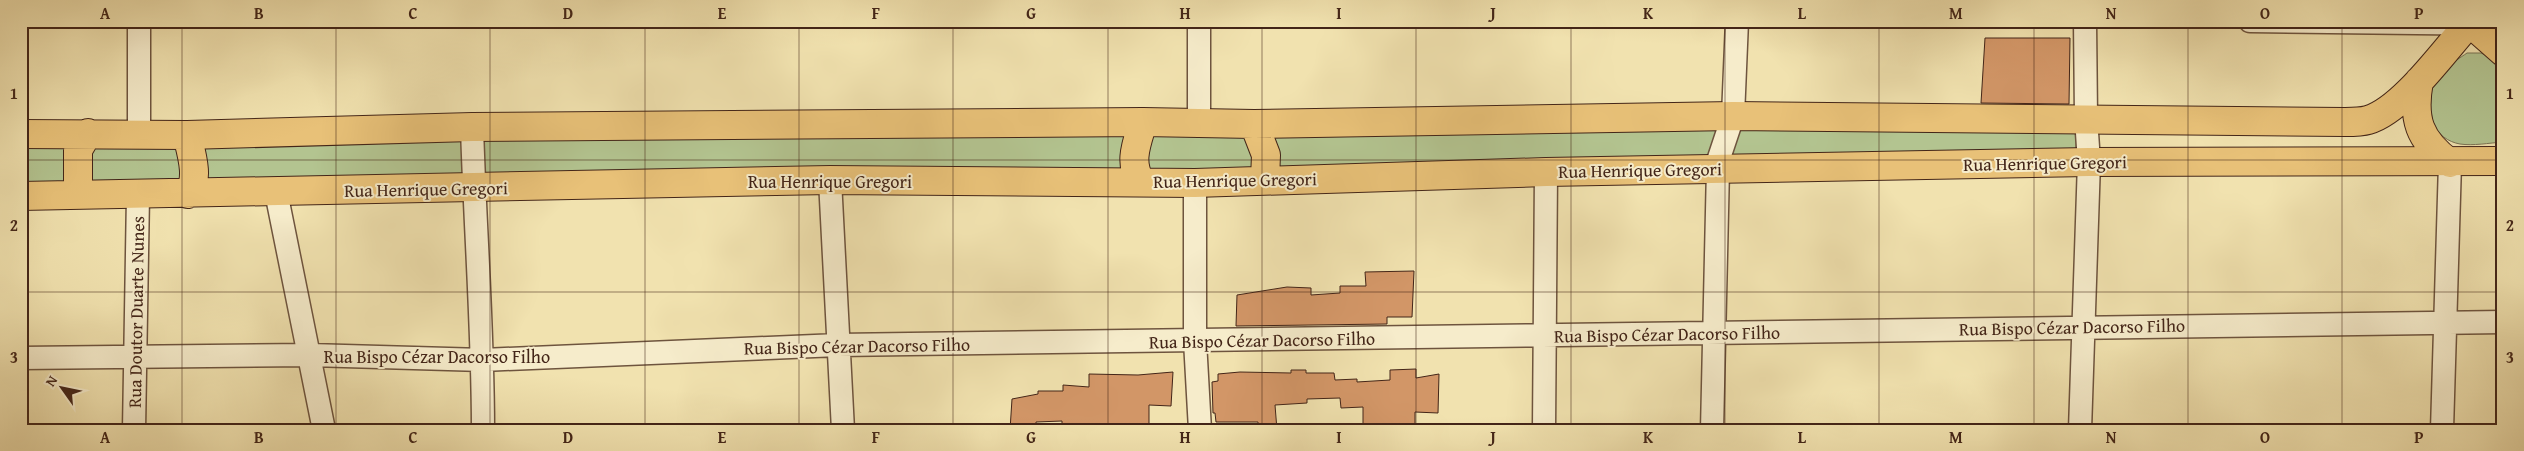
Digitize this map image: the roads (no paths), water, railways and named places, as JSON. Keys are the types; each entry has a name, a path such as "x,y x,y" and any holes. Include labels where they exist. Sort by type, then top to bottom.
{"main road":[{"path":"21,134 88,133 139,135 472,127 1143,122 1254,124 1733,116 2345,122 2369,120 2390,107 2419,82 2471,22 2503,52"},
{"path":"2419,82 2416,113 2421,133 2433,150 2450,162"},
{"path":"1141,182 1135,172 1134,160 1143,122"},
{"path":"1254,124 1266,155 1265,179"},
{"path":"84,194 78,189 78,150 88,133"},
{"path":"187,134 194,174 194,187 188,194"},
{"name":"Rua Henrique Gregori","path":"21,196 830,180 1195,183 1265,179 1546,172 2089,162 2503,161"}],"street":[{"path":"139,21 139,135"},
{"path":"1199,122 1200,21"},
{"path":"1712,430 1718,168 1719,158 1733,116 1737,21"},
{"path":"2080,430 2089,162 2086,118 2085,21"},
{"path":"2250,21 2471,22 2503,24"},
{"path":"472,127 473,188 483,360 483,430"},
{"path":"2442,430 2450,162"},
{"path":"1544,430 1546,172"},
{"path":"830,180 843,430"},
{"path":"1195,183 1195,342 1200,430"},
{"path":"276,192 324,430"},
{"name":"Rua Doutor Duarte Nunes","path":"134,430 138,195"},
{"name":"Rua Bispo Cézar Dacorso Filho","path":"21,358 310,355 483,360 838,345 1195,342 1545,337 1714,332 2503,322"}]}
